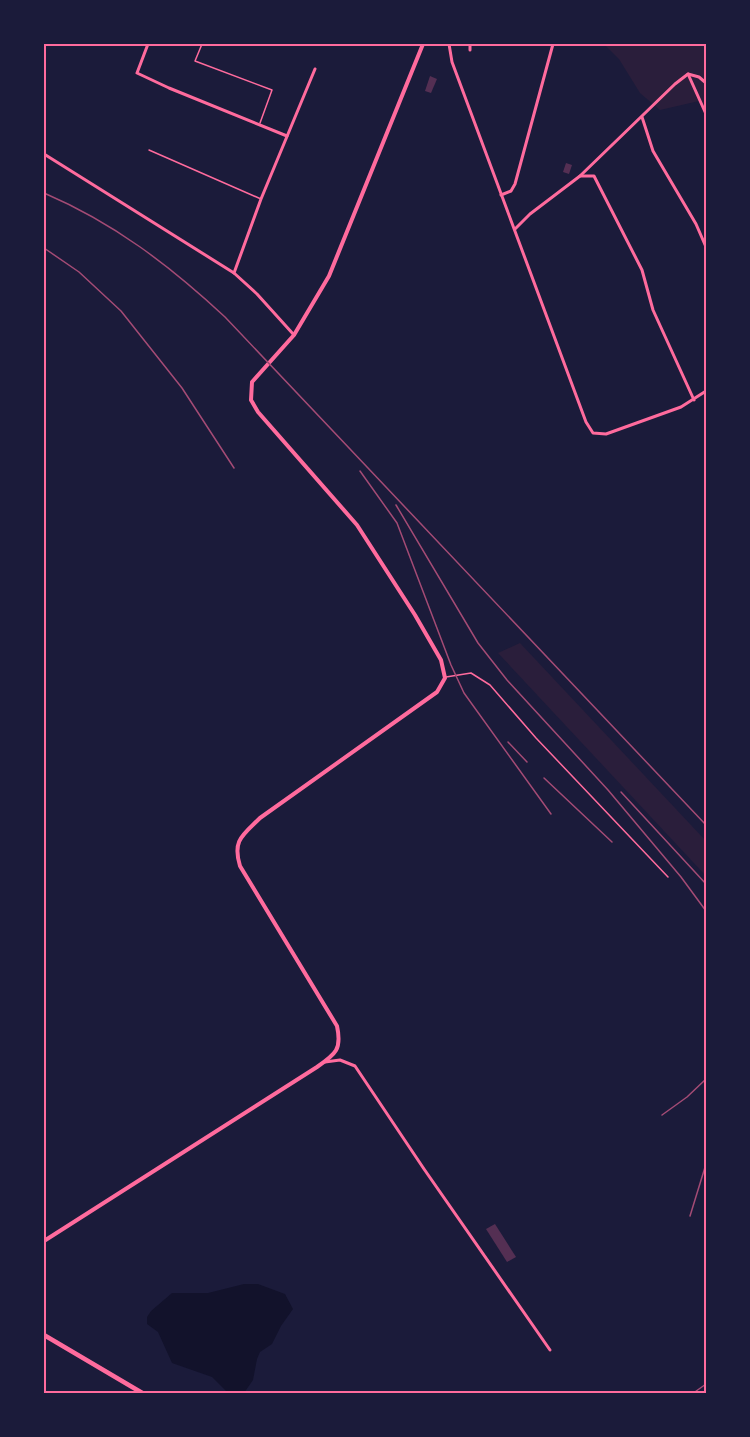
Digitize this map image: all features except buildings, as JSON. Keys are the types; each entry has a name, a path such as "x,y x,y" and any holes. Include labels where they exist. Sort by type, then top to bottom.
{"main road":[{"path":"44,1335 144,1394"}],"street":[{"path":"148,44 137,73 287,136"},
{"path":"44,1241 324,1062 333,1056 338,1048 340,1039 337,1026 240,866 236,852 238,840 260,818 437,692 445,678 441,660 357,525 258,412 251,400 252,382 294,335 329,276 423,44"},
{"path":"449,44 452,63 586,422 593,433 606,434 681,407 706,391"},
{"path":"470,44 470,50"},
{"path":"501,195 511,191 515,184 553,44"},
{"path":"234,273 261,199 315,69"},
{"path":"515,230 530,214 580,176 688,74"},
{"path":"688,74 699,77 706,83"},
{"path":"688,74 706,114"},
{"path":"642,117 653,151 696,224 706,247"},
{"path":"44,154 234,273 257,294 294,335"},
{"path":"580,176 594,177 642,270 653,310 694,400"},
{"path":"324,1062 340,1060 355,1066 424,1170 550,1350"}],"lane":[{"path":"202,44 195,61 273,90 260,124"},
{"path":"149,150 261,199"},
{"path":"445,678 471,673 490,685 536,738 668,877"}],"shaded area":[{"path":"604,44 706,44 706,119 699,101 660,110 640,93 619,59"},
{"path":"520,643 706,841 706,876 498,653"},
{"path":"244,1284 258,1284 285,1294 293,1309 272,1344 260,1352 253,1380 244,1393 228,1393 212,1377 172,1363 158,1332 147,1324 147,1317 172,1293 208,1293"}],"railway":[{"path":"44,193 94,218 140,247 183,280 225,317 706,825"},
{"path":"44,248 79,272 121,311 182,388 234,468"},
{"path":"360,471 397,523 451,665 464,693 551,814"},
{"path":"396,505 478,643 507,680 608,790 681,877 706,911"},
{"path":"508,742 527,762"},
{"path":"544,778 612,842"},
{"path":"621,792 706,884"},
{"path":"662,1115 687,1097 706,1079"},
{"path":"690,1216 706,1164"},
{"path":"692,1394 706,1384"}]}
